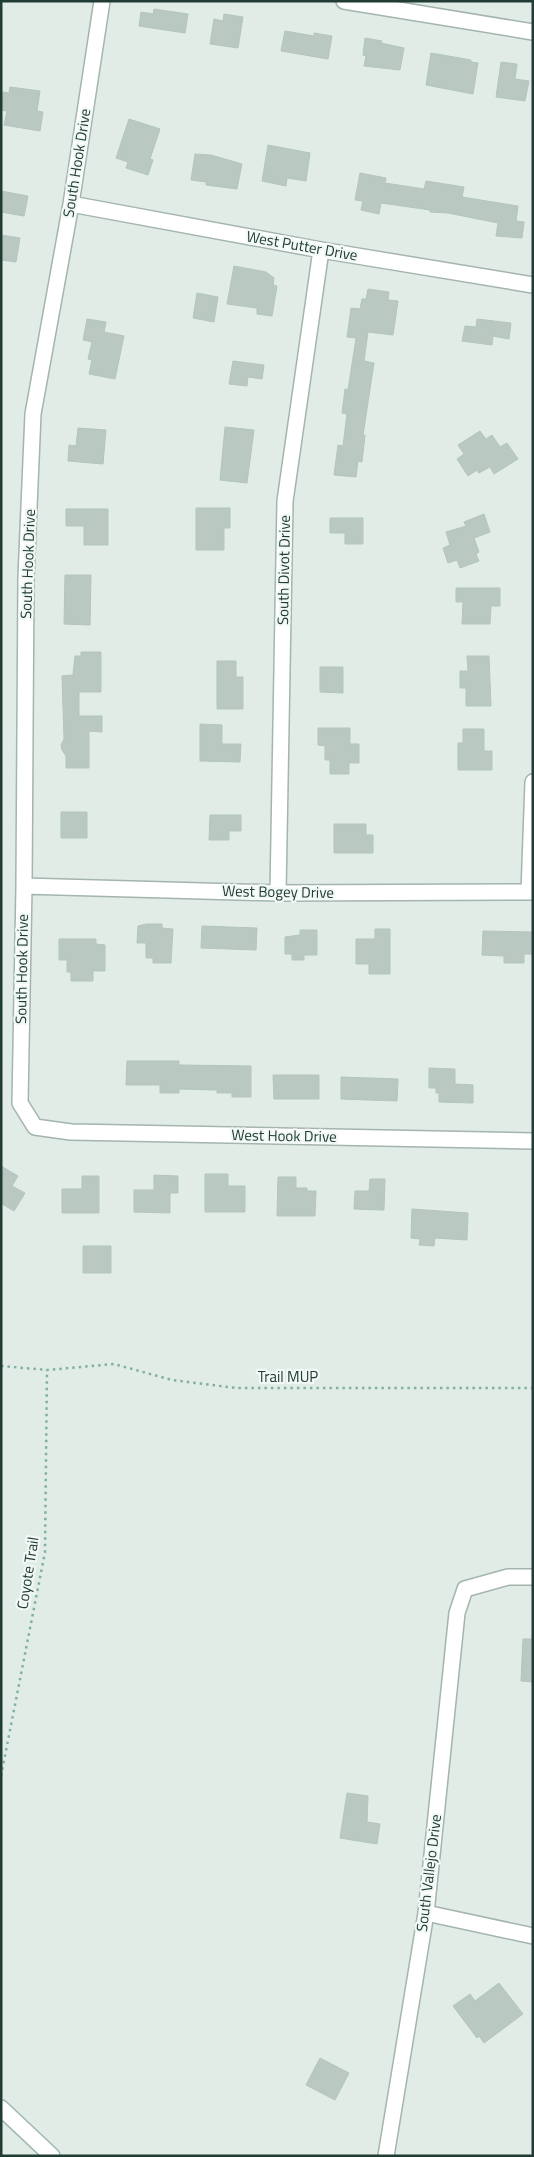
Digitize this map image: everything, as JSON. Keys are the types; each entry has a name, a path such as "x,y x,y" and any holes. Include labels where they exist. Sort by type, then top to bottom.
{"street":[{"name":"South Hook Drive","path":"35,1127 20,1104 24,886 26,577 33,414 71,204 102,1"},
{"path":"344,1 533,32"},
{"name":"West Putter Drive","path":"71,204 321,250 533,285"},
{"name":"South Divot Drive","path":"278,893 285,501 321,250"},
{"path":"531,892 533,782"},
{"name":"West Bogey Drive","path":"24,886 278,893 531,892"},
{"name":"West Hook Drive","path":"35,1127 71,1132 533,1140"},
{"name":"South Vallejo Drive","path":"386,2156 426,1913 457,1613 465,1589 508,1577 533,1577"},
{"path":"426,1913 533,1936"},
{"path":"1,2108 52,2156"}],"path":[{"name":"Trail MUP","path":"1,1366 47,1370 114,1364 172,1380 236,1388 533,1388"},
{"name":"Coyote Trail","path":"1,1776 45,1552 47,1370"}],"building":[{"path":"154,9 188,14 185,33 139,26 141,12 153,14"},
{"path":"224,14 243,17 238,48 210,44 214,19 223,21"},
{"path":"285,31 314,36 314,33 332,36 328,59 281,51"},
{"path":"365,38 404,48 400,70 364,66 366,56 363,55"},
{"path":"431,53 478,63 473,94 426,85"},
{"path":"501,62 517,64 515,79 529,81 525,101 496,97"},
{"path":"10,87 40,91 37,111 43,112 40,131 4,125 7,111 1,110 3,92 9,93"},
{"path":"129,119 160,129 150,159 153,160 148,175 126,168 128,162 116,158"},
{"path":"268,145 310,153 306,181 287,178 286,186 262,181"},
{"path":"195,154 211,155 242,164 237,189 206,185 206,182 191,180"},
{"path":"360,173 386,178 385,183 424,189 426,181 464,187 462,197 518,206 516,221 524,222 522,238 496,236 498,223 448,213 430,212 430,210 381,203 379,214 361,210 363,201 355,200"},
{"path":"1,191 28,196 24,216 1,212"},
{"path":"1,235 20,238 16,262 1,260"},
{"path":"234,266 266,272 274,278 273,285 277,286 272,316 257,314 257,308 227,304"},
{"path":"368,289 389,292 388,300 398,301 393,335 368,332 364,361 374,363 363,435 365,435 362,462 358,461 356,477 334,475 338,445 343,446 347,414 342,413 345,389 348,390 356,338 347,337 351,308 360,309 362,299 366,299"},
{"path":"197,293 218,297 214,322 193,318"},
{"path":"87,319 106,322 104,332 124,336 115,379 89,374 92,360 88,359 92,342 83,340"},
{"path":"477,319 511,323 509,339 493,336 492,345 462,341 465,326 476,327"},
{"path":"233,361 264,365 262,379 248,377 247,386 229,384"},
{"path":"225,427 254,430 247,483 220,480"},
{"path":"78,428 106,430 103,464 68,461 69,445 76,446"},
{"path":"480,431 486,439 492,435 500,447 507,443 518,459 494,474 490,467 479,473 477,470 468,476 457,459 464,454 458,445"},
{"path":"196,508 230,508 230,528 224,528 224,550 196,550"},
{"path":"66,509 108,509 108,545 84,545 84,526 66,526"},
{"path":"484,514 490,532 474,538 479,552 476,554 479,561 460,568 457,560 448,563 443,548 450,545 446,532 466,526 464,522"},
{"path":"330,518 363,518 363,544 345,544 345,533 330,533"},
{"path":"65,575 91,575 90,625 64,624"},
{"path":"456,588 500,588 500,606 491,606 490,624 462,624 463,602 456,602"},
{"path":"81,652 101,652 101,692 79,692 79,716 102,716 102,732 89,731 89,768 66,768 66,756 61,745 64,739 62,676 73,675 75,656 81,656"},
{"path":"467,656 489,656 491,706 466,706 466,688 460,688 460,671 468,671"},
{"path":"217,661 236,661 236,677 243,677 243,709 217,709"},
{"path":"320,667 343,667 343,693 320,692"},
{"path":"200,724 222,725 222,744 241,744 240,762 200,761"},
{"path":"318,728 350,728 350,744 359,744 359,763 349,763 349,774 330,774 330,760 325,760 325,746 318,745"},
{"path":"463,729 484,729 484,751 492,751 492,770 458,770 458,743 463,743"},
{"path":"61,812 87,812 87,838 61,838"},
{"path":"210,815 241,815 241,831 229,831 229,840 209,840"},
{"path":"334,824 366,824 366,835 373,835 373,853 334,853"},
{"path":"162,924 162,928 173,929 171,963 153,963 153,958 146,958 146,943 137,943 138,926"},
{"path":"202,926 257,928 256,950 201,948"},
{"path":"375,929 390,929 390,974 369,974 369,964 356,964 356,939 375,939"},
{"path":"300,930 317,930 317,955 304,955 304,960 292,960 292,954 285,954 285,937 300,935"},
{"path":"483,931 533,932 533,954 524,954 524,963 504,963 504,956 482,955"},
{"path":"59,939 96,939 96,944 105,945 105,971 93,971 93,981 71,981 71,972 67,972 67,960 59,960"},
{"path":"127,1061 179,1061 179,1065 251,1066 251,1097 232,1097 232,1093 217,1093 217,1090 179,1089 179,1093 160,1093 160,1085 126,1085"},
{"path":"429,1068 455,1069 455,1084 473,1085 473,1103 439,1102 439,1093 436,1093 436,1088 429,1088"},
{"path":"273,1075 319,1075 319,1099 274,1099"},
{"path":"341,1077 398,1079 397,1101 341,1099"},
{"path":"1,1166 18,1176 12,1186 25,1193 14,1211 1,1205"},
{"path":"205,1174 228,1174 228,1186 245,1186 245,1212 205,1212"},
{"path":"154,1175 178,1176 178,1193 170,1193 170,1213 134,1212 134,1190 154,1190"},
{"path":"82,1176 99,1176 99,1213 62,1213 62,1189 82,1189"},
{"path":"278,1177 296,1177 296,1188 307,1188 307,1191 316,1191 315,1216 277,1216"},
{"path":"370,1179 385,1179 384,1210 354,1209 355,1191 369,1191"},
{"path":"412,1209 468,1213 467,1240 435,1238 434,1246 419,1245 420,1239 411,1238"},
{"path":"83,1246 111,1246 111,1273 83,1273"},
{"path":"523,1639 533,1639 533,1682 521,1681"},
{"path":"347,1793 368,1796 367,1822 380,1824 377,1844 340,1838"},
{"path":"499,1983 523,2014 484,2043 479,2036 477,2038 453,2006 470,1994 475,2001"},
{"path":"320,2058 349,2073 335,2100 306,2085"}]}
